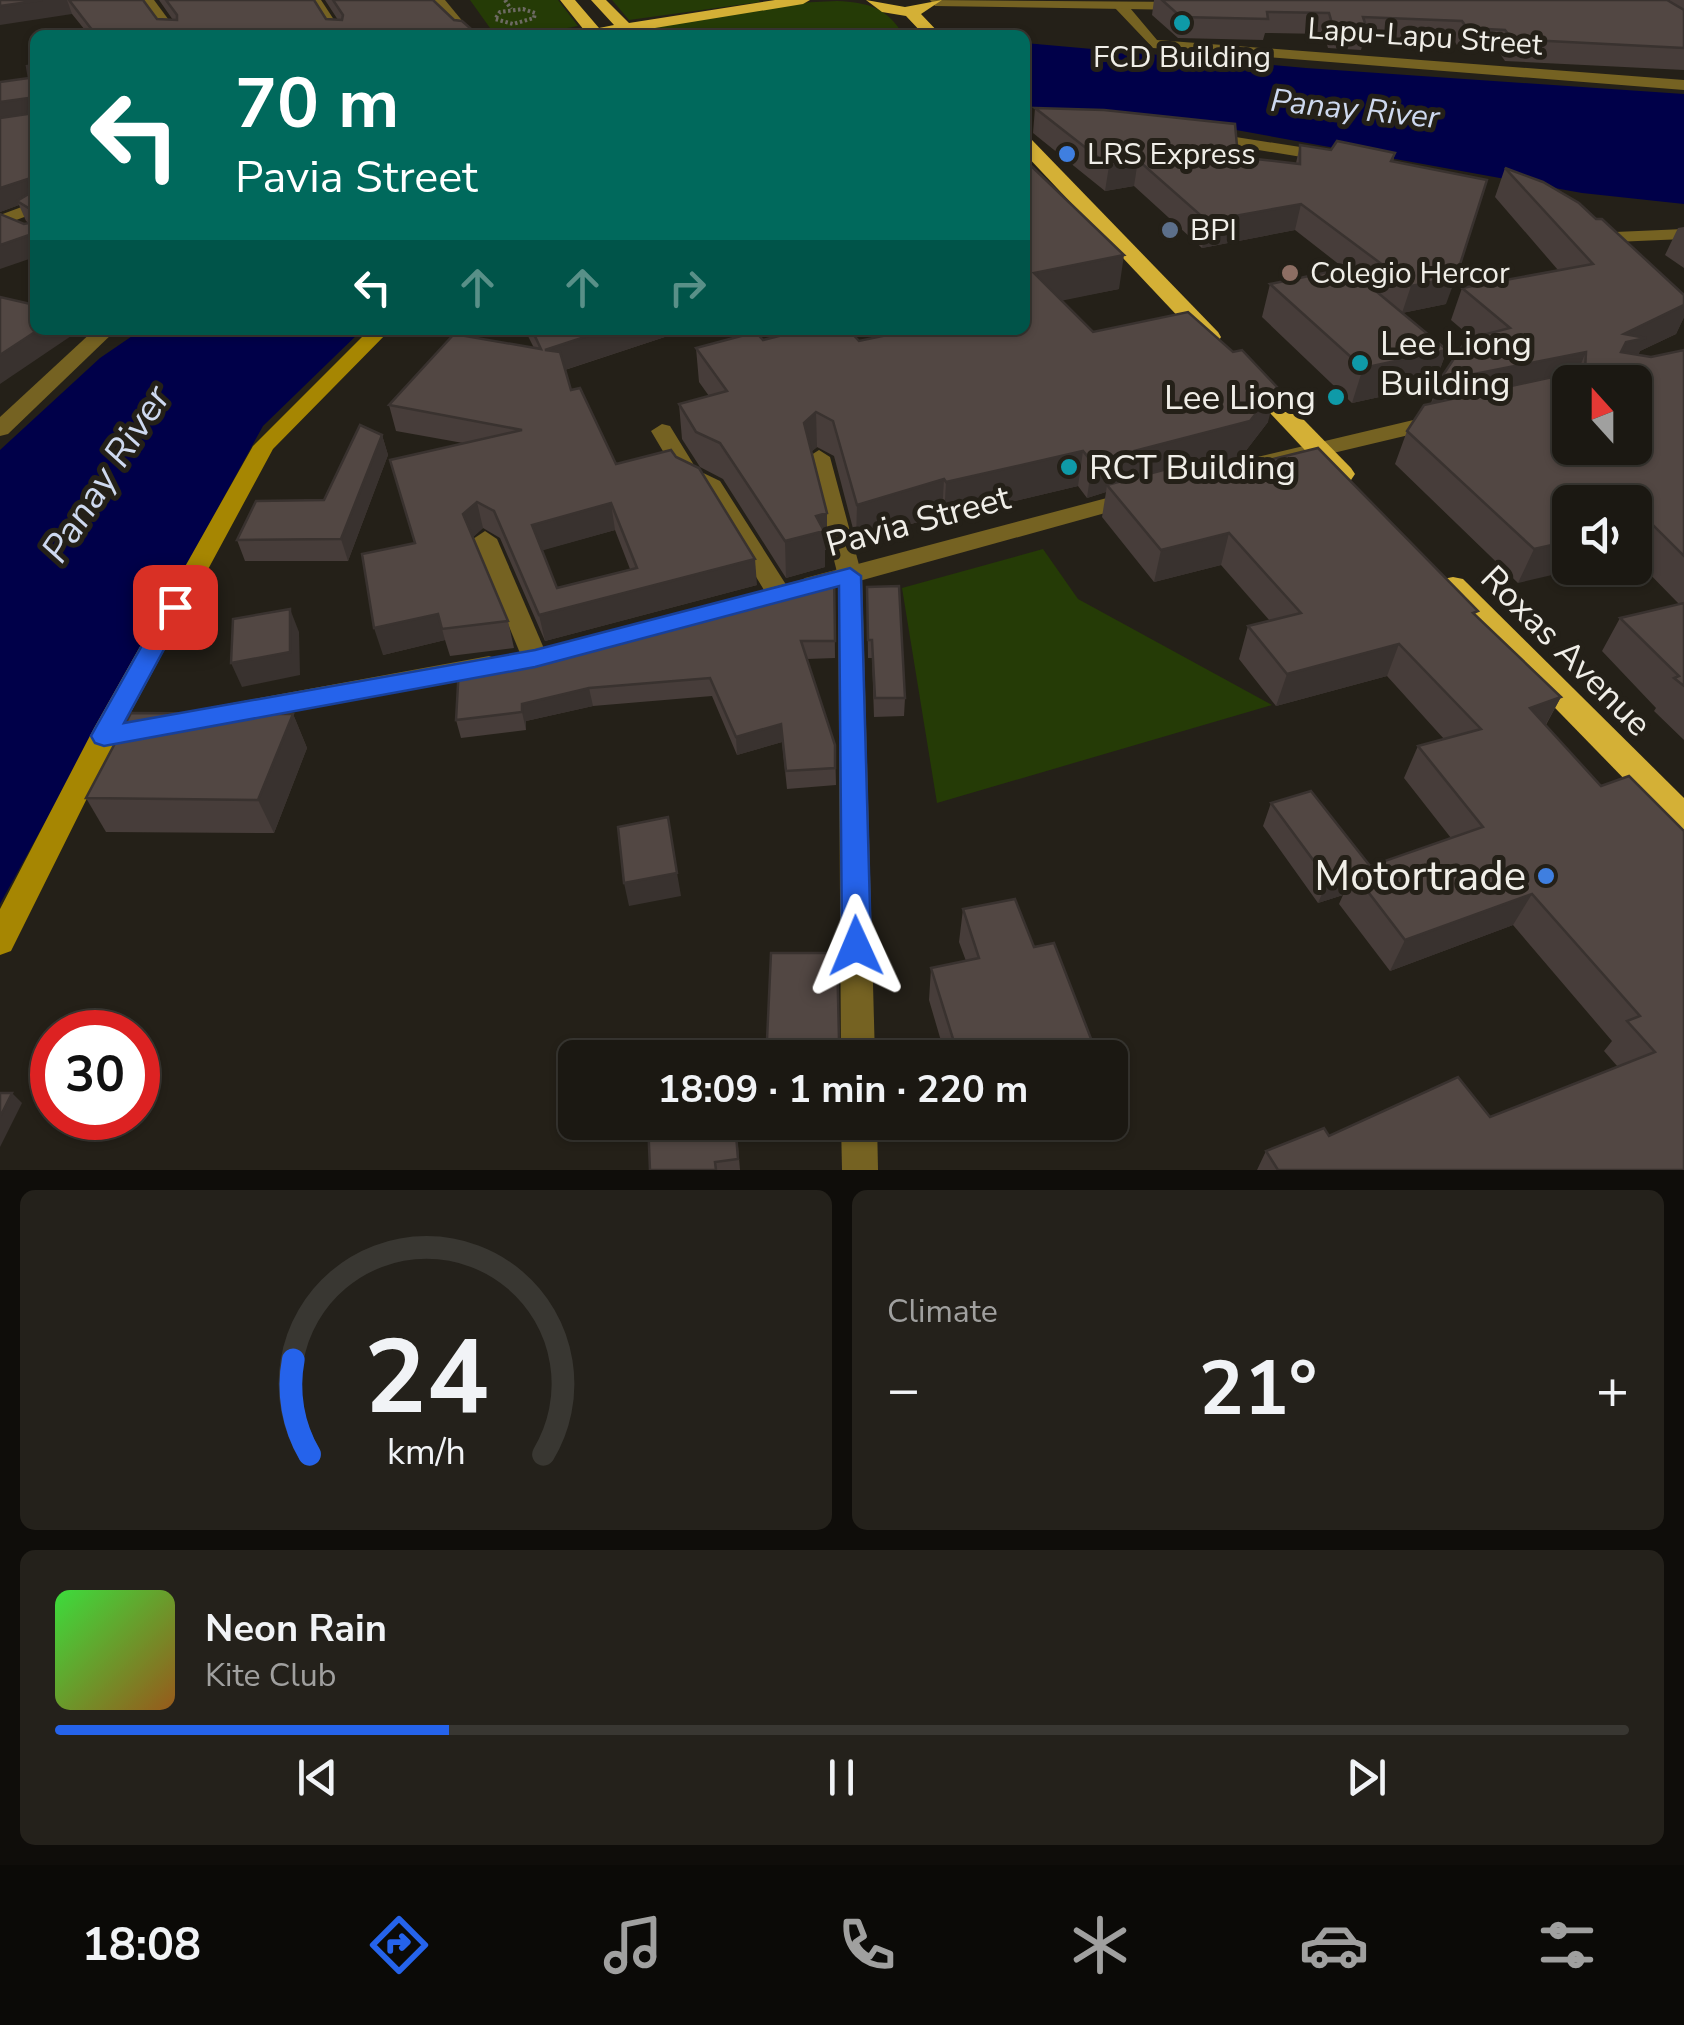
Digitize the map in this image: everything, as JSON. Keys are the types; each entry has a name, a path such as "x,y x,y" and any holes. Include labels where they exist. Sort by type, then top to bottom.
{"highway":[{"path":"566,0 592,30"},
{"path":"598,0 625,28"},
{"path":"613,30 803,0"},
{"path":"873,0 880,7 910,11 935,1"},
{"path":"910,11 928,30"},
{"path":"1030,147 1360,493"},
{"name":"Roxas Avenue","path":"1431,564 1684,819"}],"main road":[{"path":"0,942 104,736 264,446 375,335"}],"street":[{"path":"147,0 169,30"},
{"path":"438,0 463,30"},
{"path":"935,1 1198,6"},
{"name":"Lapu-Lapu Street","path":"1110,3 1153,44 1684,85"},
{"path":"1189,135 1344,159"},
{"path":"6,223 30,209"},
{"path":"1618,263 1584,233 1684,234"},
{"path":"0,429 58,370 100,335"},
{"path":"1222,473 1461,416"},
{"name":"Pavia Street","path":"662,431 688,475 712,486 770,596 1166,488"},
{"path":"819,457 824,492 843,543 850,576 858,1040"},
{"path":"104,736 544,656 485,540"},
{"path":"859,1140 860,1170"}],"lane":[{"path":"316,0 336,30"}],"path":[{"path":"506,0 511,9"},
{"path":"511,9 535,13 534,18 520,23 495,19 496,14 511,9"},
{"path":"520,23 525,30"}],"green space":[{"path":"470,0 558,0 578,26 557,30 491,30"},
{"path":"612,0 759,0 760,2 629,20"},
{"path":"794,3 858,3 876,8 900,30 634,30"},
{"path":"1043,549 1078,599 1272,705 937,803 902,588"}],"water":[{"name":"Panay River","path":"1030,43 1306,68 1684,94 1684,204 1582,193 1203,124 1030,107"},
{"name":"Panay River","path":"134,335 357,335 263,426 0,904 0,450 100,358"}],"building":[{"path":"0,0 42,0 0,6"},
{"path":"69,0 143,0 157,19 177,20 166,0 314,0 326,19 342,20 333,0 433,0 454,20 472,30 92,30"},
{"path":"1162,0 1667,0 1684,10 1684,48 1512,39 1505,30 1467,28 1462,21 1363,17 1367,29 1333,27 1329,13 1267,12 1268,19 1181,17"},
{"path":"30,66 30,193 28,179 0,188 0,118 28,114 29,98 0,102 0,82 29,78"},
{"path":"1035,108 1104,110 1235,124 1238,157 1300,164 1300,145 1331,150 1337,141 1395,153 1391,161 1487,180 1456,277 1411,286 1301,204 1207,221 1138,160 1109,166"},
{"path":"1030,165 1124,255 1034,273 1093,332 1188,312 1233,352 1242,350 1277,387 1250,421 1092,462 1083,451 946,482 944,479 857,505 833,421 816,412 804,423 827,513 816,516 824,531 785,541 720,443 696,432 679,404 727,391 696,348 745,335 759,335 763,340 782,335 854,335 859,341 887,335 1030,335"},
{"path":"1505,168 1543,182 1579,203 1596,219 1602,219 1684,295 1684,305 1624,334 1646,338 1626,342 1621,352 1651,357 1684,350 1684,556 1652,524 1652,485 1552,485 1552,545 1534,549 1407,431 1424,405 1552,377 1552,465 1652,465 1652,365 1585,365 1586,352 1439,381 1467,339 1510,328 1462,288 1593,264"},
{"path":"30,193 30,209 17,201"},
{"path":"30,209 30,235 0,245 0,214 29,223"},
{"path":"1348,268 1447,350 1363,368 1270,284"},
{"path":"0,297 30,304 30,335 0,355"},
{"path":"453,335 541,349 534,335 591,335 545,350 560,352 571,390 580,388 616,464 671,450 676,457 699,468 755,559 539,615 494,511 477,502 463,514 508,621 442,629 438,614 374,628 362,554 415,543 390,460 522,430 389,405","holes":["611,503 637,568 557,588 532,525"]},
{"path":"360,425 382,435 341,539 237,540 256,501 324,500"},
{"path":"1318,448 1478,611 1473,613 1561,697 1530,708 1601,786 1629,776 1684,831 1684,1170 1278,1170 1266,1151 1324,1128 1329,1136 1458,1077 1490,1117 1655,1052 1627,1021 1640,1016 1532,894 1405,940 1353,872 1483,827 1418,746 1481,729 1399,644 1287,674 1248,626 1301,613 1229,533 1161,550 1107,485 1227,453 1211,474"},
{"path":"834,572 835,641 801,641 835,745 835,768 786,771 781,724 736,737 710,678 589,688 522,704 522,712 456,720 459,667 532,654"},
{"path":"899,586 905,698 875,698 867,587"},
{"path":"1684,603 1684,686 1674,678 1679,676 1620,618"},
{"path":"290,609 290,652 231,663 233,619"},
{"path":"131,713 293,714 258,800 86,798"},
{"path":"1311,791 1370,866 1328,880 1271,803"},
{"path":"668,817 677,873 624,883 618,827"},
{"path":"1015,899 1034,947 1054,943 1092,1040 953,1040 931,968 979,958 963,909"},
{"path":"771,953 837,953 839,1039 767,1040"},
{"path":"0,1093 12,1093 0,1117"},
{"path":"649,1140 736,1140 738,1159 715,1162 716,1170 650,1170"}],"place":[{"name":"FCD Building","path":"1182,23"},
{"name":"LRS Express","path":"1067,154"},
{"name":"BPI","path":"1170,230"},
{"name":"Colegio Hercor","path":"1290,273"},
{"name":"Lee Liong Building","path":"1360,363"},
{"name":"Lee Liong","path":"1336,397"},
{"name":"RCT Building","path":"1069,467"},
{"name":"Motortrade","path":"1546,876"}],"route":[{"path":"175,607 104,736 535,658 850,576 856,946"}]}
